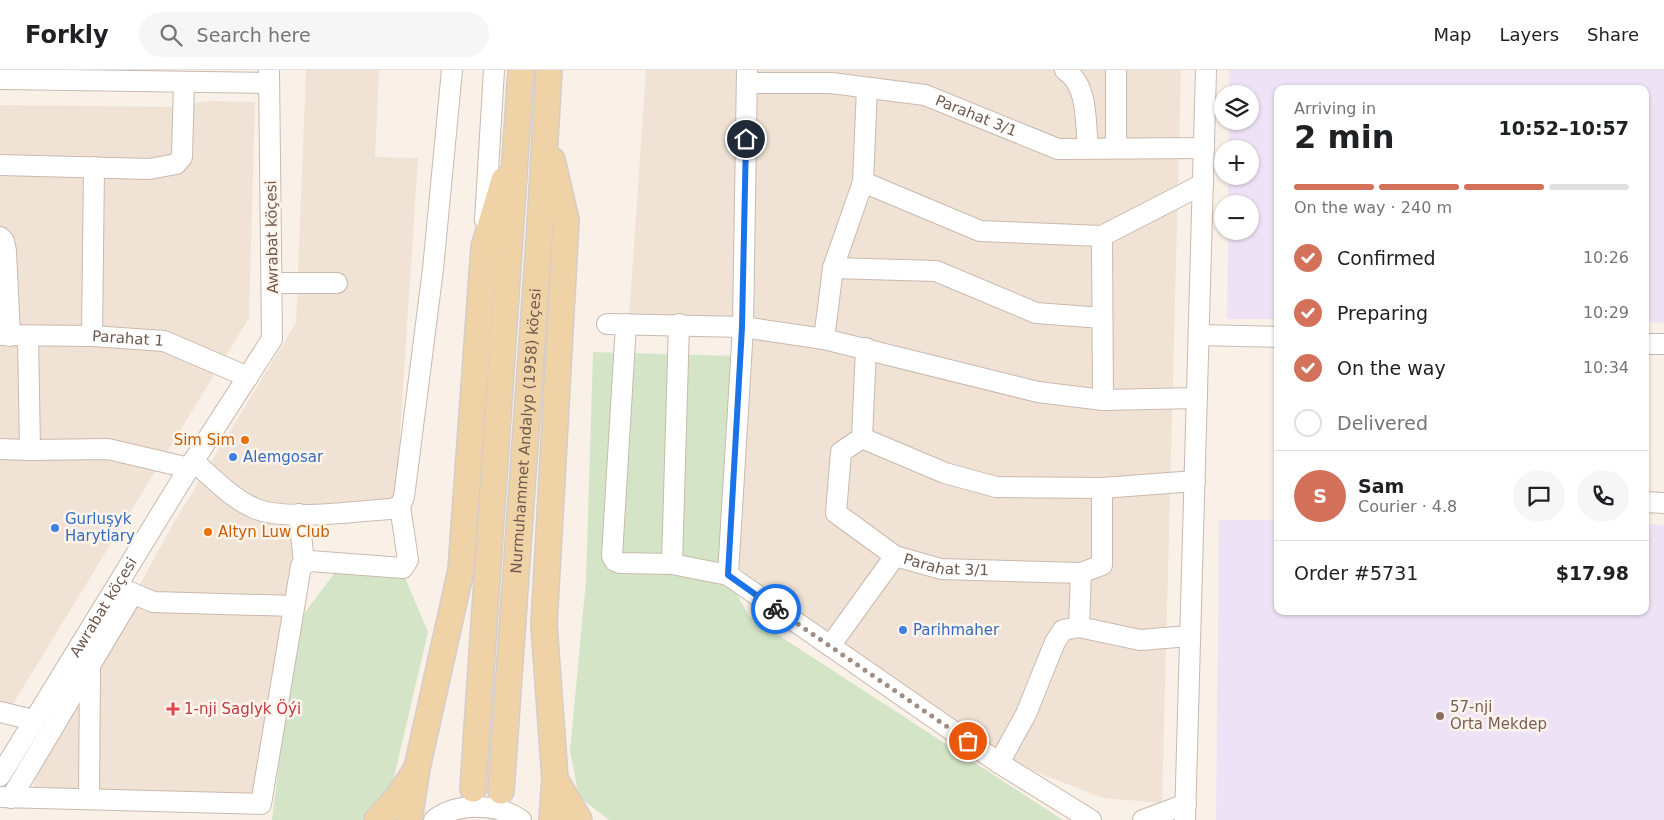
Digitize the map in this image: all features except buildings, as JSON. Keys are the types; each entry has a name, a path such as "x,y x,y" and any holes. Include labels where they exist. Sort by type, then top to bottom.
{"main road":[{"name":"Nurmuhammet Andalyp (1958) köçesi","path":"473,789 521,70"},
{"name":"Nurmuhammet Andalyp (1958) köçesi","path":"500,791 549,70"},
{"path":"410,820 416,768 461,570 484,247 518,134"},
{"path":"546,135 566,220 544,625 556,779 552,820"},
{"path":"377,820 399,796 416,768"},
{"path":"556,779 579,820"}],"street":[{"path":"6,797 261,804 299,570 304,563 310,561 403,568 408,560 400,506 404,497 433,268 452,70"},
{"path":"484,247 494,70"},
{"path":"1065,70 1072,75 1082,90 1088,148"},
{"path":"1116,70 1116,148"},
{"path":"1143,820 1185,812 1206,70"},
{"path":"0,79 52,75 189,78 269,77"},
{"name":"Parahat 3/1","path":"728,575 742,327 747,76 831,76 867,88 925,95 1058,149 1204,148"},
{"name":"Awrabat köçesi","path":"0,776 33,720 124,590 191,465 272,339 273,283 269,77"},
{"path":"0,165 149,169 176,164 182,157 189,78"},
{"path":"824,339 833,268 863,182 867,88"},
{"path":"92,336 94,168"},
{"path":"863,182 980,231 1102,236 1203,184"},
{"path":"1102,236 1103,400"},
{"path":"0,237 4,242 6,251 13,336 30,450"},
{"path":"833,268 936,271 1036,313 1102,318"},
{"path":"273,283 337,283"},
{"path":"1091,820 999,763 728,575 672,564 620,563 612,556 616,324 742,327 824,339 1038,392 1103,400 1197,398"},
{"path":"672,564 679,324"},
{"path":"1199,335 1274,337"},
{"name":"Parahat 1","path":"13,336 92,336 164,341 248,377"},
{"path":"1649,344 1664,344"},
{"path":"866,348 862,438 945,473 996,487 1102,488 1195,482"},
{"name":"Parahat 3/1","path":"862,438 841,452 836,513 895,556 941,569 1081,572"},
{"path":"0,449 108,449 191,465 255,509 300,514 391,509 400,506"},
{"path":"1079,627 1081,572 1102,565 1102,488"},
{"path":"1649,502 1664,503"},
{"path":"300,514 304,563"},
{"path":"830,646 895,556"},
{"path":"6,797 90,666 124,590 153,602 294,606"},
{"path":"999,763 1026,714 1055,642 1064,630 1079,627 1140,640 1190,636"},
{"path":"89,799 90,666"},
{"path":"0,712 33,720"},
{"path":"434,820 463,808 488,807 513,814 521,820"}],"shaded area":[{"path":"306,70 379,70 375,157 418,158 395,511 299,517 256,805 33,794 36,774 173,524 296,323"},
{"path":"646,70 1181,70 1162,803 1103,798 1016,764 733,584 744,322 629,318"},
{"path":"1229,70 1664,70 1664,323 1649,322 1649,85 1274,85 1274,319 1227,319 1228,240 1259,240 1259,195 1228,195 1228,185 1259,185 1259,140 1229,140 1229,130 1259,130 1259,85 1229,85"},
{"path":"208,101 255,102 249,318 11,707 0,706 0,105 171,107"},
{"name":"57-nji Orta Mekdep","path":"1219,520 1274,520 1274,615 1649,615 1649,524 1664,525 1664,820 1216,820"}],"green space":[{"path":"593,352 738,356 731,584 749,616 1063,820 609,820 579,797 570,751 586,580"},
{"path":"337,570 403,573 428,632 391,790 362,820 272,820 296,624"}],"way so far":[{"path":"776,609 968,741"}],"place":[{"name":"Sim Sim","path":"245,440"},
{"name":"Alemgosar","path":"233,457"},
{"name":"Gurluşyk Harytlary","path":"55,528"},
{"name":"Altyn Luw Club","path":"208,532"},
{"name":"Parihmaher","path":"903,630"},
{"name":"1-nji Saglyk Öýi","path":"173,709"},
{"name":"57-nji Orta Mekdep","path":"1440,716"}],"route":[{"path":"746,139 742,327 728,575 776,609"}]}
